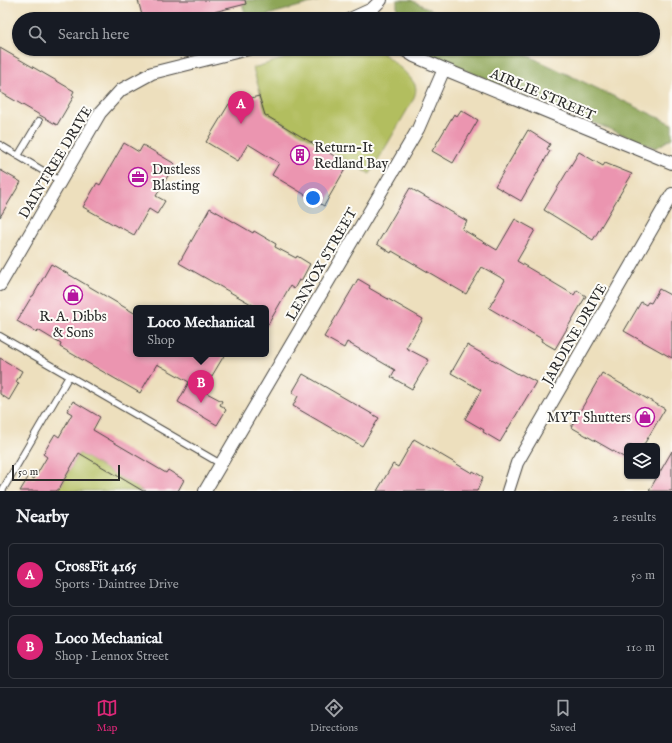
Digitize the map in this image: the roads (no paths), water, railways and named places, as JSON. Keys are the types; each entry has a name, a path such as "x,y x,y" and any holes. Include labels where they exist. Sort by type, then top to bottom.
{"street":[{"name":"DAINTREE DRIVE","path":"0,285 100,113 121,90 152,73 220,56"},
{"name":"AIRLIE STREET","path":"414,56 672,163"},
{"name":"LENNOX STREET","path":"205,491 418,129 444,69"},
{"name":"JARDINE DRIVE","path":"508,491 517,463 672,194"}],"lane":[{"path":"18,156 39,121"},
{"path":"0,145 60,181"},
{"path":"0,336 221,464"},
{"path":"2,491 69,376"}],"place":[{"name":"CrossFit 4165","path":"241,124"},
{"name":"Return-It Redland Bay","path":"300,155"},
{"name":"Dustless Blasting","path":"138,177"},
{"name":"R. A. Dibbs & Sons","path":"73,295"},
{"name":"Loco Mechanical","path":"201,403"},
{"name":"MYT Shutters","path":"645,417"}]}
